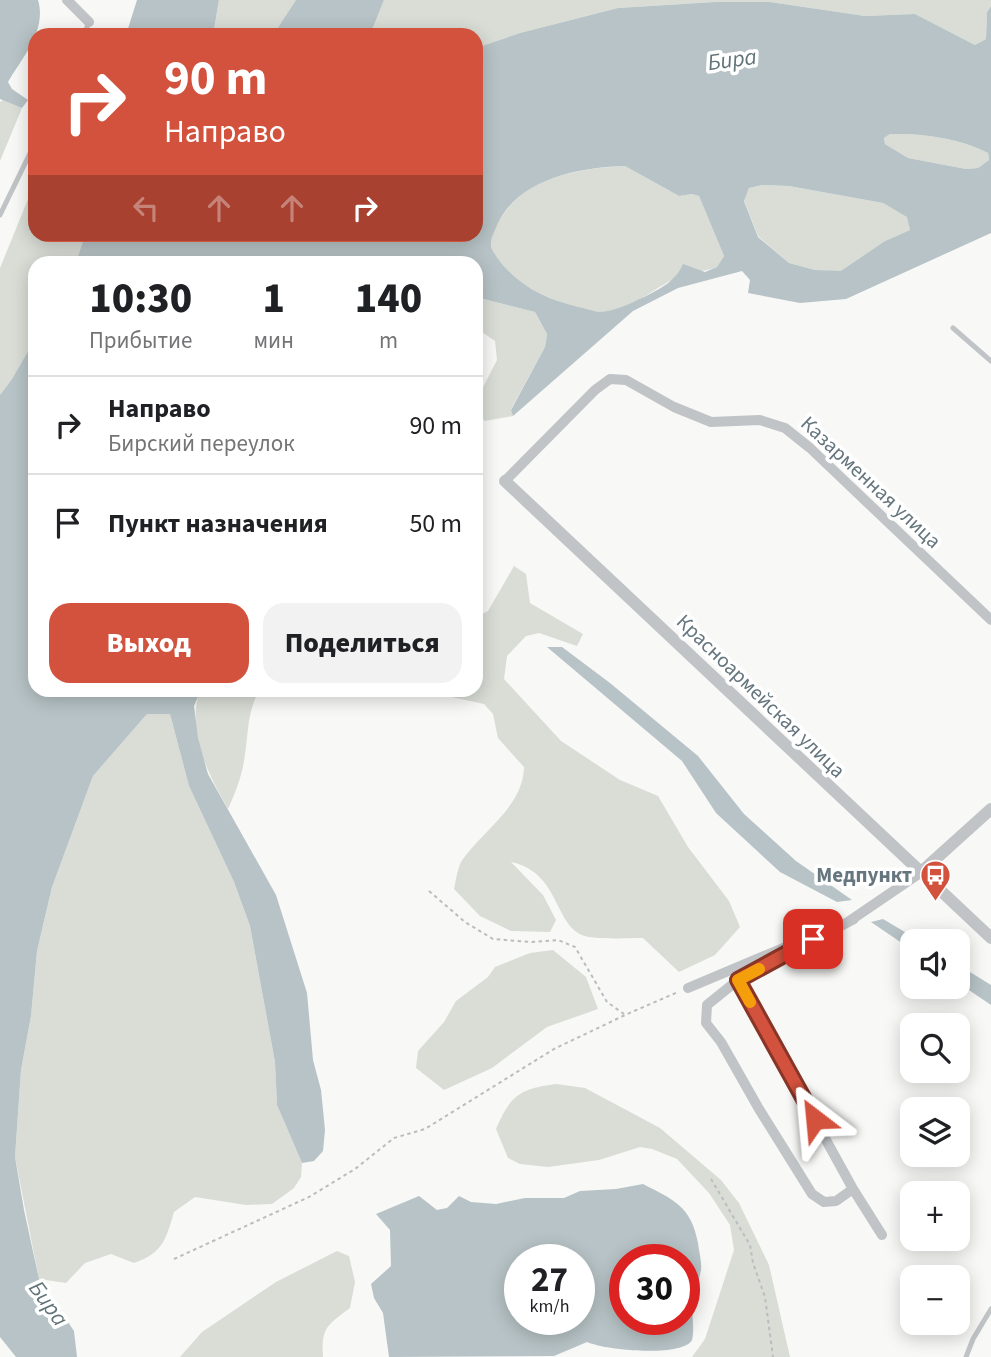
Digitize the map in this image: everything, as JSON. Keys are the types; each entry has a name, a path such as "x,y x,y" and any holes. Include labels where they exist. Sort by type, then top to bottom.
{"street":[{"path":"67,0 89,22"},
{"name":"Казарменная улица","path":"505,481 595,390 610,379 626,380 674,407 712,422 760,421 785,428 810,448 991,620"},
{"name":"Красноармейская улица","path":"505,481 991,938"},
{"path":"853,1189 836,1201 824,1202 812,1194 721,1042 706,1023 707,1006 738,980 854,919 920,873 991,809"},
{"path":"688,988 730,968 854,919"},
{"path":"738,980 853,1189 882,1235"}],"lane":[{"path":"86,28 89,22"},
{"path":"0,215 28,157"},
{"path":"953,328 991,361"},
{"path":"966,1357 973,1339 991,1309"}],"path":[{"path":"429,891 465,922 493,939 530,942 558,940 575,947 607,1002 625,1015"},
{"path":"174,1259 309,1197 355,1169 394,1138 425,1129 554,1049 688,988"},
{"path":"711,1179 750,1245 752,1263 765,1297 773,1357"}],"shaded area":[{"path":"219,0 296,0 278,28 214,28"},
{"path":"384,0 991,0 987,12 986,39 975,45 915,14 865,16 770,2 715,2 618,8 520,33 483,46 483,28 373,28"},
{"path":"3,100 22,108 0,161 0,102"},
{"path":"890,134 915,134 953,140 988,153 989,160 978,168 966,169 908,158 885,144 884,138"},
{"path":"625,166 679,196 699,196 724,256 717,267 681,276 620,309 599,312 574,307 533,290 501,265 493,252 491,238 509,207 528,190 562,175"},
{"path":"762,185 789,186 883,203 908,217 910,230 885,241 841,272 815,270 789,263 758,236 744,200 749,188"},
{"path":"28,199 28,242 83,242 78,256 28,256 28,351 0,395 0,268"},
{"path":"483,299 535,312 547,334 545,347 511,409 513,416 485,421 483,387 497,360 495,341 483,333"},
{"path":"514,566 526,574 530,603 583,634 577,646 539,633 526,636 507,656 504,679 561,741 620,780 658,796 688,847 729,901 740,927 715,955 679,972 643,938 594,938 582,935 566,920 547,886 538,876 511,862 543,895 556,920 550,932 511,931 480,916 454,889 461,862 517,795 524,767 498,738 493,714 484,704 452,697 483,697 483,614 488,611"},
{"path":"198,697 256,697 250,717 241,774 228,809 201,752 197,736"},
{"path":"147,714 170,714 189,786 234,882 250,926 275,1062 277,1105 302,1163 301,1177 294,1188 272,1204 246,1205 195,1197 174,1212 162,1244 144,1259 134,1263 111,1254 85,1263 66,1283 39,1279 15,1157 21,1070 31,1016 37,951 52,887 93,776"},
{"path":"553,950 586,977 598,1009 547,1027 492,1068 444,1090 416,1068 418,1051 444,1022 456,1001 488,977 495,967 530,953"},
{"path":"556,1084 585,1088 660,1128 721,1180 739,1203 769,1265 790,1357 692,1357 705,1339 734,1250 730,1225 709,1193 677,1159 640,1147 599,1160 548,1167 520,1164 508,1158 496,1129 506,1108 525,1091"},
{"path":"337,1251 349,1256 355,1282 350,1308 327,1328 323,1340 323,1357 180,1357 202,1332 276,1282"}],"water":[{"path":"0,0 38,0 40,11 37,28 28,28 28,50 8,82 12,89 28,100 22,108 0,99"},
{"path":"137,0 219,0 214,28 128,28"},
{"path":"296,0 384,0 373,28 278,28"},
{"name":"Бира","path":"715,2 770,2 865,16 915,14 975,45 986,39 987,12 991,6 991,233 846,299 800,303 748,293 750,280 742,271 678,288 633,311 513,416 511,410 545,347 547,334 535,312 483,299 483,256 78,256 83,242 483,242 483,46 520,33 618,8","holes":["890,134 915,134 953,140 977,148 988,153 989,160 978,168 966,169 908,158 885,144 884,138","625,166 679,196 699,196 724,256 717,267 705,272 683,264 672,280 656,291 622,307 599,312 566,304 534,290 514,277 498,259 492,250 491,240 507,209 519,197 535,186 570,173","762,185 789,186 883,203 907,217 910,230 885,241 841,271 815,270 789,263 758,237 744,201 749,188"]},
{"name":"Бира","path":"28,351 28,697 198,697 194,706 198,738 208,774 276,895 307,993 313,1060 321,1090 325,1130 323,1151 314,1161 302,1163 277,1105 275,1062 250,926 234,882 189,786 170,714 147,714 93,776 52,887 37,951 31,1016 21,1070 15,1157 24,1210 39,1279 74,1331 77,1357 16,1357 0,1337 0,395"},
{"path":"547,647 562,647 610,683 698,756 744,814 796,861 852,900 837,902 780,872 716,813 682,761"},
{"path":"883,919 900,929 900,942 871,922"},
{"path":"970,972 991,985 991,1005 970,991"},
{"path":"643,1184 672,1200 686,1212 698,1244 609,1244 609,1335 693,1335 692,1340 675,1349 644,1351 611,1348 587,1342 554,1356 389,1357 383,1313 374,1298 371,1284 391,1266 390,1230 376,1214 419,1196 437,1210 447,1208 459,1196 471,1202 496,1204 525,1198 564,1198 580,1191"}],"slow traffic":[{"path":"750,1002 738,980 759,969"}],"place":[{"name":"Медпункт","path":"935,902"}],"route":[{"path":"813,939 738,980 815,1119"}]}
